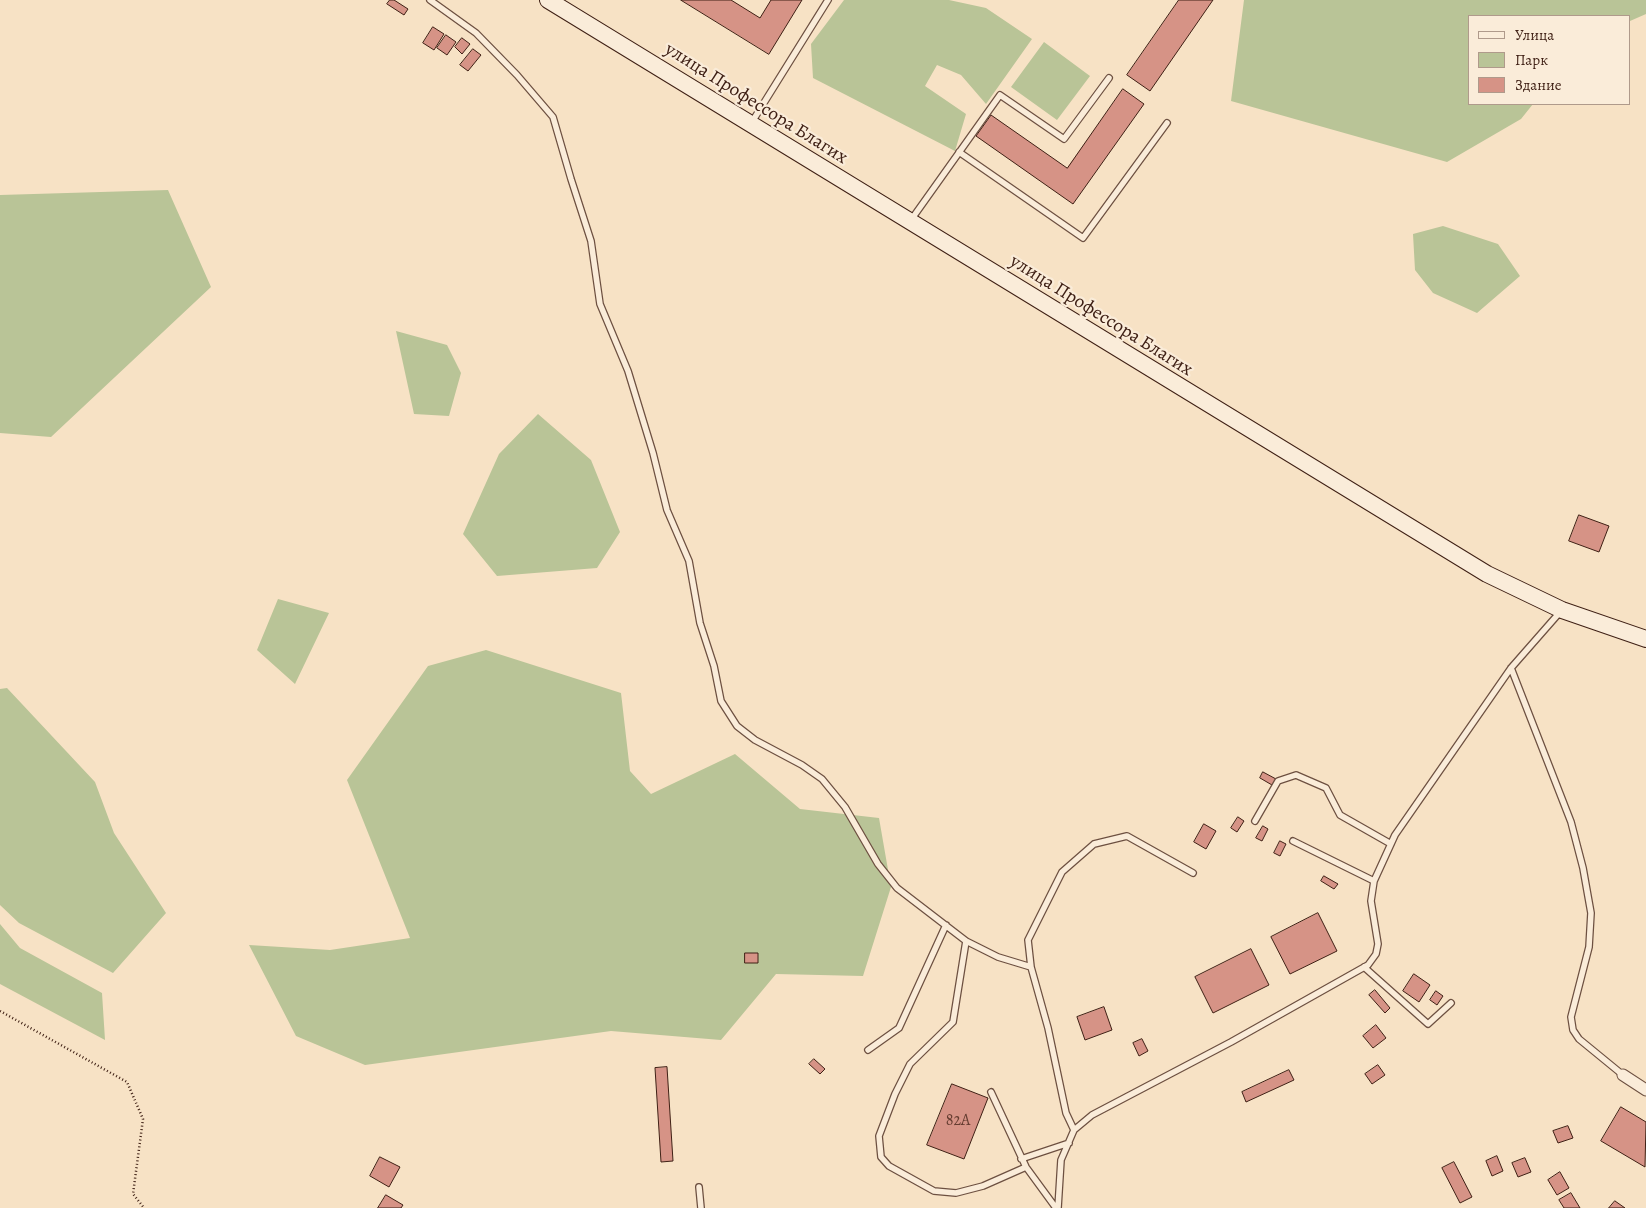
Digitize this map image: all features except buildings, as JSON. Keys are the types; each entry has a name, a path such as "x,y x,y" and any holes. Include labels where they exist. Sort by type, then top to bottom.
{"main road":[{"name":"улица Профессора Благих","path":"548,0 1487,574 1562,610 1646,639"}],"street":[{"path":"1623,1075 1646,1090"}],"lane":[{"path":"430,0 476,33 517,74 553,117 570,179 591,241 600,304 628,371 653,453 667,510 689,561 700,623 714,666 721,701 737,726 749,736 802,765 822,779 845,807 878,864 897,888 966,941 998,957 1031,967"},
{"path":"750,124 828,0"},
{"path":"910,222 1000,95 1064,139 1109,78"},
{"path":"959,152 1083,238 1167,123"},
{"path":"1057,1208 1061,1160 1074,1130 1092,1115 1231,1042 1368,965 1376,954 1378,944 1372,901 1374,881 1395,835 1511,668 1562,610"},
{"path":"1511,668 1571,822 1583,868 1591,913 1589,947 1571,1017 1573,1030 1579,1040 1623,1075"},
{"path":"1255,822 1278,781 1296,775 1326,788 1340,814 1391,844"},
{"path":"1074,1130 1066,1113 1048,1028 1031,967 1028,940 1062,872 1094,844 1127,836 1193,873"},
{"path":"1294,841 1374,881"},
{"path":"868,1050 899,1028 946,925"},
{"path":"966,941 952,1022 910,1064 895,1094 879,1136 881,1157 889,1166 934,1191 956,1193 984,1186 1026,1168"},
{"path":"1364,967 1428,1024 1451,1003"},
{"path":"991,1092 1026,1168 1057,1208"},
{"path":"1021,1159 1069,1143"},
{"path":"699,1187 701,1208"}],"path":[{"path":"0,1011 127,1082 143,1119 133,1194 144,1208"}],"green space":[{"path":"844,0 949,0 986,8 1032,39 986,104 961,75 937,65 925,86 966,114 955,151 813,78 811,44"},
{"path":"1244,0 1646,0 1646,14 1631,21 1631,15 1468,15 1468,105 1532,105 1521,119 1447,162 1231,101"},
{"path":"1044,42 1090,76 1057,120 1011,87"},
{"path":"168,190 211,287 51,437 0,433 0,195"},
{"path":"1443,226 1498,244 1520,276 1477,313 1433,293 1415,270 1413,234"},
{"path":"396,331 447,345 461,373 449,416 414,414"},
{"path":"538,414 591,460 620,532 597,568 497,576 463,534 499,454"},
{"path":"278,599 329,613 295,684 257,650"},
{"path":"486,650 621,693 630,771 651,794 735,754 800,809 879,818 891,887 863,976 776,974 721,1040 611,1031 365,1065 296,1036 249,945 330,950 410,938 347,780 428,666"},
{"path":"7,688 95,782 114,833 166,913 113,973 19,923 0,905 0,689"},
{"path":"0,924 20,948 102,993 105,1040 0,984"}]}
